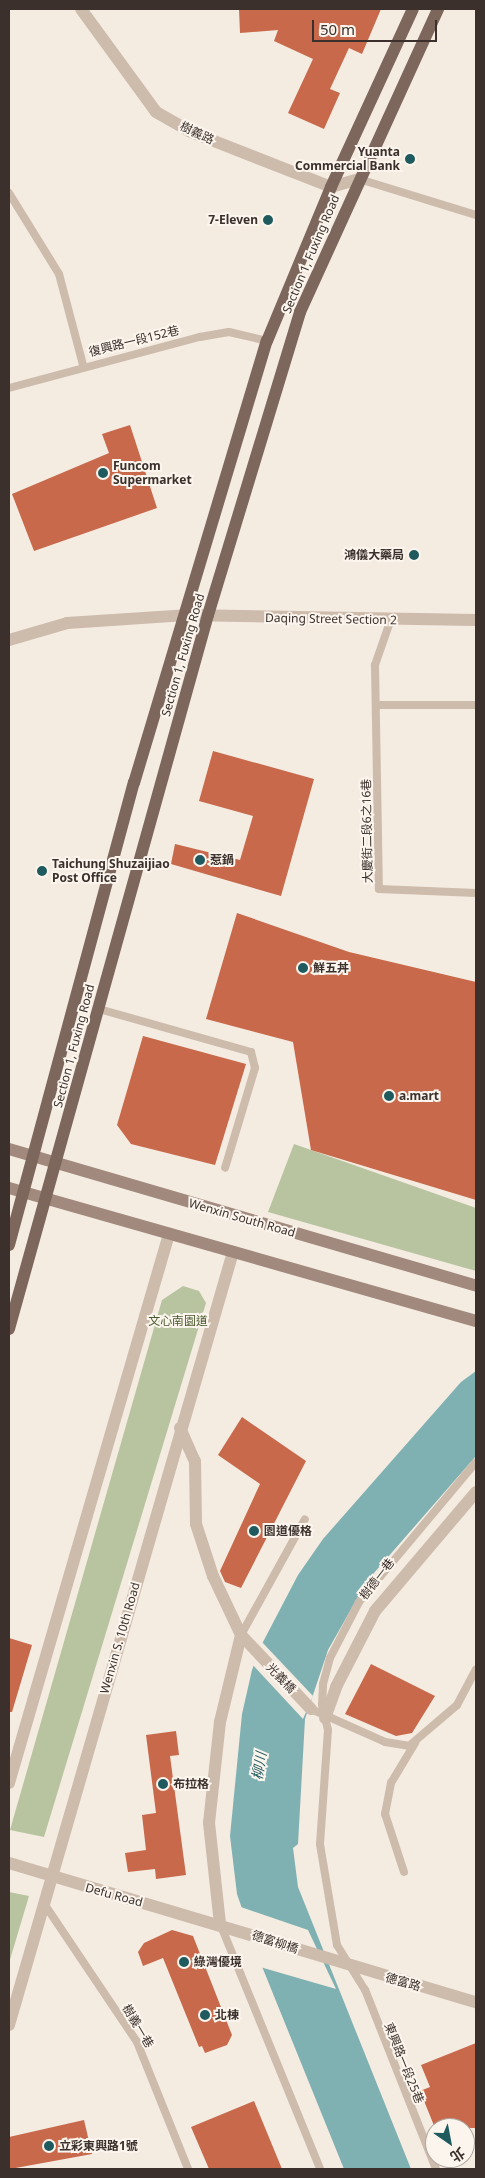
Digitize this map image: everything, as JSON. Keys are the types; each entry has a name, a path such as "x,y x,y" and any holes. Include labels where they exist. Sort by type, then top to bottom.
{"main road":[{"name":"Section 1, Fuxing Road","path":"9,1245 134,783 267,341 331,187 413,9"},
{"name":"Section 1, Fuxing Road","path":"9,1329 208,615 300,312 438,9"},
{"name":"Wenxin South Road","path":"9,1149 476,1286"},
{"path":"9,1188 476,1321"}],"street":[{"name":"樹義路","path":"81,9 156,112 190,132 331,187"},
{"path":"331,187 359,179"},
{"name":"Daqing Street Section 2","path":"9,640 67,623 186,615 476,620"},
{"path":"9,1783 169,1234"},
{"name":"Wenxin S. 10th Road","path":"9,2025 45,1905 180,1428 233,1252"},
{"name":"光義橋","path":"180,1428 194,1461 196,1524 213,1576 241,1635 311,1709"},
{"name":"樹德一巷","path":"326,1718 336,1687 375,1611 476,1492"},
{"path":"220,1924 209,1823 220,1722 241,1635"},
{"name":"Defu Road","path":"9,1863 52,1878 220,1924"},
{"name":"德富柳橋","path":"220,1924 330,1960"},
{"name":"德富路","path":"330,1960 476,2002"}],"lane":[{"path":"359,179 476,215"},
{"path":"9,193 59,274 82,365"},
{"name":"復興路一段152巷","path":"9,388 82,365 229,332 267,341"},
{"name":"大慶街二段6之16巷","path":"391,620 375,665 379,889 476,893"},
{"path":"376,705 476,704"},
{"path":"99,1010 251,1052 255,1068 225,1168"},
{"name":"樹德一巷","path":"349,1966 337,1945 320,1844 328,1730 323,1684 330,1658 359,1602 476,1462"},
{"path":"241,1635 305,1519"},
{"path":"311,1709 326,1718 398,1746 409,1746 457,1705 476,1670"},
{"path":"404,1872 386,1806 397,1771 422,1734"},
{"name":"樹義一巷","path":"45,1905 138,2042 188,2169"},
{"path":"220,1924 320,2169"},
{"name":"東興路一段25巷","path":"349,1966 365,1990 436,2169"}],"green space":[{"path":"294,1144 476,1208 476,1271 268,1212"},
{"name":"文心南園道","path":"183,1286 199,1291 206,1303 44,1837 10,1830 162,1300"},
{"path":"9,1892 29,1896 9,1963"}],"water":[{"name":"柳川","path":"476,1371 476,1456 367,1581 328,1650 305,1719 298,1844 293,1848 298,1887 411,2169 344,2169 261,1964 237,1894 230,1836 242,1714 252,1670 263,1642 298,1575 323,1539 461,1382"}],"pier":[{"path":"261,1641 313,1696 303,1719 252,1664"},
{"path":"238,1906 308,1930 336,1989 260,1967"}],"building":[{"path":"239,9 381,9 362,54 349,48 330,89 340,93 324,129 288,113 313,59 274,41 278,30 240,33"},
{"name":"Funcom Supermarket","path":"130,425 157,508 34,551 12,494 109,453 102,434"},
{"path":"213,751 314,779 281,896 171,864 175,844 240,860 253,816 199,801"},
{"name":"a.mart","path":"237,913 349,952 476,982 476,1200 311,1150 293,1042 206,1019"},
{"path":"143,1036 246,1064 215,1165 131,1144 117,1125"},
{"name":"園道優格","path":"242,1417 306,1461 241,1588 225,1582 220,1571 260,1484 218,1455"},
{"path":"9,1638 32,1645 12,1712 9,1712"},
{"path":"371,1664 435,1696 412,1733 396,1736 345,1714"},
{"name":"布拉格","path":"176,1731 179,1755 170,1756 186,1875 156,1879 155,1869 128,1872 125,1853 146,1850 142,1815 156,1813 146,1735"},
{"path":"172,1930 193,1936 232,2035 227,2045 205,2053 202,2046 199,2047 163,1958 143,1966 138,1952 144,1943"},
{"path":"476,2043 476,2128 475,2118 431,2118 420,2091 430,2087 421,2065"},
{"path":"254,2101 282,2169 209,2169 191,2127"},
{"name":"立彩東興路1號","path":"84,2120 92,2154 10,2169 9,2137"}],"place":[{"name":"Yuanta Commercial Bank","path":"410,159"},
{"name":"7-Eleven","path":"268,220"},
{"name":"Funcom Supermarket","path":"103,473"},
{"name":"鴻儀大藥局","path":"414,555"},
{"name":"惹鍋","path":"200,860"},
{"name":"Taichung Shuzaijiao Post Office","path":"42,871"},
{"name":"鮮五丼","path":"303,968"},
{"name":"a.mart","path":"389,1096"},
{"name":"園道優格","path":"254,1531"},
{"name":"布拉格","path":"163,1784"},
{"name":"綠灣優境","path":"184,1962"},
{"name":"北棟","path":"205,2015"},
{"name":"立彩東興路1號","path":"49,2146"}]}
